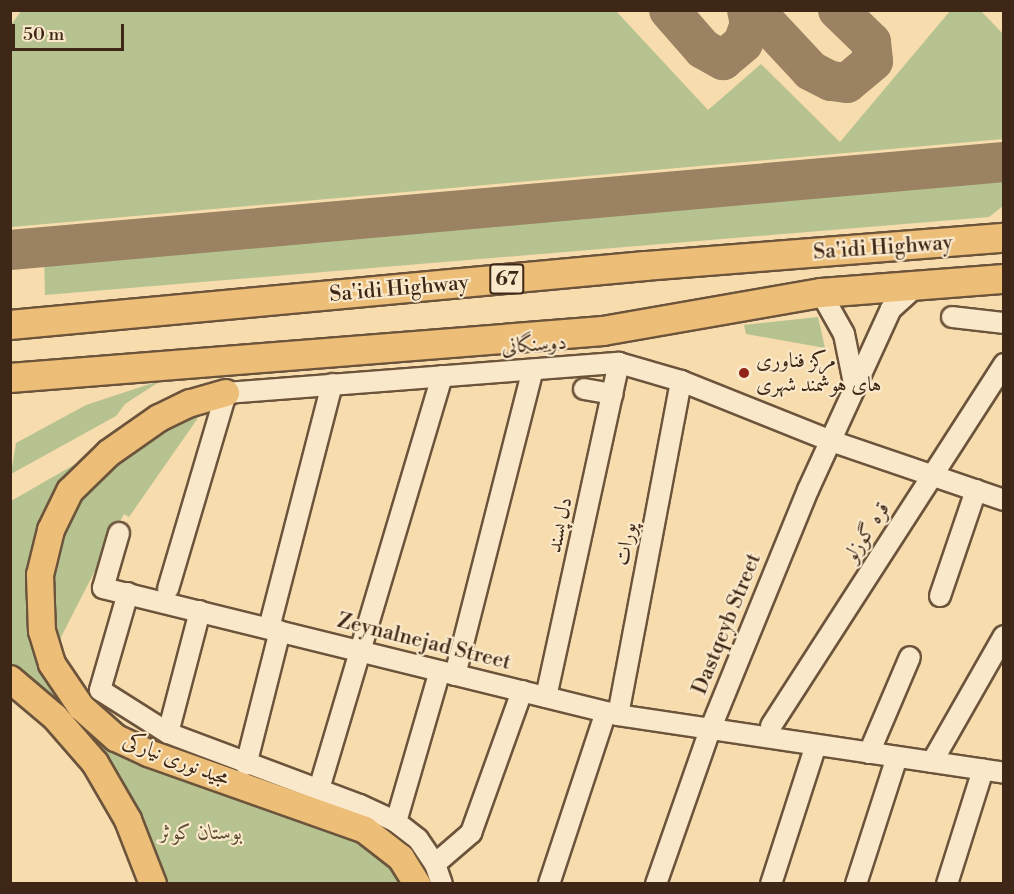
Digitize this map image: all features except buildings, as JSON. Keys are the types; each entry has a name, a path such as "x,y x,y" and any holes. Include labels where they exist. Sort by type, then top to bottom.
{"highway":[{"name":"Sa'idi Highway","path":"10,325 645,266 1004,238"},
{"name":"Sa'idi Highway","path":"16,378 603,331 821,293 1004,279"}],"main road":[{"name":"مجید نوری نیارکی","path":"226,393 190,403 159,418 110,453 70,491 51,530 40,574 42,631 52,664 81,707 116,738 148,753 365,830 401,858 417,884"},
{"name":"مجید نوری نیارکی","path":"10,679 55,717 95,763 128,820 153,884"}],"street":[{"name":"Dastqeyb Street","path":"656,884 710,730 808,490 891,309 918,285"},
{"path":"821,293 844,334 855,389"},
{"path":"952,316 1004,323"},
{"name":"دوسنگانی","path":"226,393 619,363 681,381 831,441 1004,500"},
{"name":"دل پسند","path":"546,697 619,363"},
{"name":"قره گوزلو","path":"771,726 1004,364"},
{"path":"396,822 447,673 533,370"},
{"path":"319,789 442,376"},
{"name":"پورات","path":"549,884 612,714 681,381"},
{"path":"246,765 274,630 332,384"},
{"path":"584,389 613,394"},
{"path":"168,589 226,393"},
{"path":"940,596 976,490"},
{"name":"Zeynalnejad Street","path":"119,533 103,588 612,714 1004,773"},
{"path":"128,593 100,690 168,734 246,765 319,789 396,822 418,839 435,864 442,884"},
{"path":"168,734 200,611"},
{"path":"932,762 1004,636"},
{"path":"869,753 910,657"},
{"path":"435,864 471,833 522,691"},
{"path":"771,884 816,745"},
{"path":"856,884 897,757"},
{"path":"947,884 983,770"}],"green space":[{"path":"22,10 616,11 708,110 761,64 840,142 950,11 981,11 1003,34 1003,139 11,227 11,25"},
{"path":"1003,176 1003,206 989,217 45,295 44,254"},
{"path":"818,317 825,348 746,334 744,325"},
{"path":"162,380 125,404 116,416 11,474 16,443 86,405"},
{"path":"200,415 129,517 124,514 60,639 51,638 46,615 59,527 92,478 152,435"},
{"name":"بوستان کوثر","path":"98,451 30,576 75,713 340,831 379,853 404,883 164,883 155,857 11,669 11,501"}],"taxiway":[{"path":"669,10 703,49 723,60 743,43 750,24 747,10"},
{"path":"754,10 811,71 831,81 847,83 873,61 871,42 838,10"},
{"path":"10,250 1004,162"}],"place":[{"name":"مرکز فناوری های هوشمند شهری","path":"744,373"}]}
